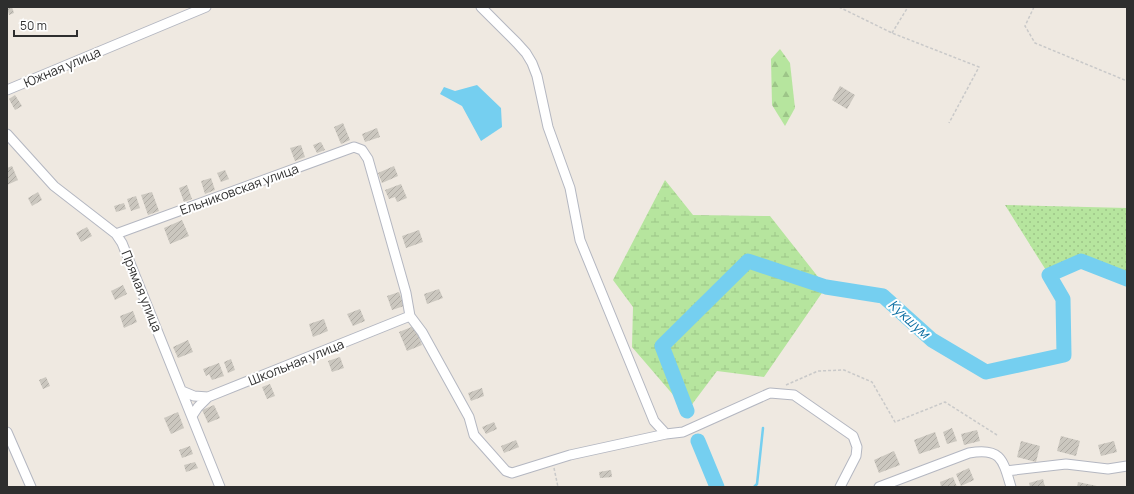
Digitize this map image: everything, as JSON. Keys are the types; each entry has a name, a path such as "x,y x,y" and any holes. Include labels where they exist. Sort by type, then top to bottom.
{"street":[{"name":"Южная улица","path":"7,90 206,7"},
{"path":"481,7 517,43 532,63 537,76 548,127 570,188 580,240 654,421 666,434"},
{"name":"Прямая улица","path":"7,134 54,186 116,234 122,243 220,487"},
{"name":"Ельниковская улица","path":"116,234 354,147 362,150 368,159 406,293 410,316"},
{"path":"410,316 422,332 469,417 474,435 506,471 512,473 570,455 666,434 683,432 770,393 794,395 853,436 856,447 856,456 840,487"},
{"name":"Школьная улица","path":"208,397 410,316"},
{"path":"182,391 194,396 208,397"},
{"path":"192,416 198,407 208,397"},
{"path":"7,432 31,487"},
{"path":"879,487 969,452 983,450 992,452 999,457 1006,471 1010,487"},
{"path":"1006,471 1066,464 1108,469 1127,466"}],"path":[{"path":"839,7 892,33 979,67 949,123"},
{"path":"892,33 908,7"},
{"path":"1034,7 1024,26 1036,43 1127,81"},
{"path":"784,386 818,371 844,370 872,382 895,422 945,402 997,435"},
{"path":"552,460 558,487"}],"green space":[{"path":"780,49 790,63 795,108 785,126 772,105 771,59"},
{"path":"665,180 693,215 770,216 826,287 764,377 717,371 687,411 632,347 633,307 613,280"},
{"path":"1005,205 1127,208 1127,279 1081,261 1049,275"}],"water":[{"path":"477,85 501,108 502,127 481,141 462,106 440,94 444,87 455,91"}],"building":[{"path":"7,7 12,7 14,13 9,15"},
{"path":"840,86 855,95 847,109 832,100"},
{"path":"15,95 22,106 15,110 9,99"},
{"path":"343,123 350,140 341,144 334,127"},
{"path":"377,128 380,137 365,142 362,134"},
{"path":"321,142 325,150 317,153 313,145"},
{"path":"301,145 305,157 295,161 290,148"},
{"path":"12,166 18,180 7,185 7,168"},
{"path":"394,166 398,176 382,183 378,173"},
{"path":"225,170 229,179 221,182 217,173"},
{"path":"211,178 215,190 205,194 201,181"},
{"path":"401,184 407,198 397,202 395,197 389,199 385,190"},
{"path":"187,185 192,199 184,202 179,188"},
{"path":"38,192 42,200 32,206 28,198"},
{"path":"152,192 159,211 148,215 141,195"},
{"path":"136,196 140,208 131,211 127,199"},
{"path":"124,203 126,209 116,212 114,206"},
{"path":"182,220 189,236 170,244 164,228"},
{"path":"87,227 92,236 81,242 76,233"},
{"path":"419,230 423,242 406,248 402,236"},
{"path":"123,285 127,294 115,300 111,291"},
{"path":"439,289 443,298 427,304 424,294"},
{"path":"399,292 404,306 392,310 387,296"},
{"path":"360,309 365,321 353,326 347,314"},
{"path":"133,311 137,322 124,328 120,316"},
{"path":"324,319 328,331 313,337 309,324"},
{"path":"414,326 422,345 407,351 399,332"},
{"path":"188,340 193,352 178,358 173,347"},
{"path":"340,357 344,368 332,372 328,361"},
{"path":"231,359 235,370 228,373 224,362"},
{"path":"219,363 224,376 212,380 209,374 206,376 203,369"},
{"path":"46,377 50,386 43,389 39,380"},
{"path":"270,384 275,396 267,399 262,387"},
{"path":"482,388 484,396 471,401 468,393"},
{"path":"214,405 220,418 208,423 202,410"},
{"path":"178,412 184,428 171,434 164,418"},
{"path":"494,422 497,429 486,434 482,427"},
{"path":"952,428 957,441 947,444 943,432"},
{"path":"977,430 980,441 964,445 961,434"},
{"path":"935,432 940,447 919,454 914,440"},
{"path":"1061,436 1080,441 1076,456 1057,451"},
{"path":"516,440 519,447 504,453 501,446"},
{"path":"1021,441 1040,446 1036,462 1017,457"},
{"path":"1114,441 1117,452 1101,456 1098,445"},
{"path":"190,446 193,454 182,458 179,450"},
{"path":"894,451 900,465 879,473 874,460"},
{"path":"195,462 198,468 186,472 184,465"},
{"path":"969,468 974,480 961,486 956,474"},
{"path":"611,470 612,477 600,478 599,472"},
{"path":"953,477 957,487 941,487 940,482"},
{"path":"1043,479 1045,487 1030,487 1029,483"},
{"path":"1078,482 1097,486 1077,487"}],"waterway":[{"name":"Кукшум","path":"687,411 662,346 748,261 826,287 883,296 932,340 986,372 1064,355 1063,299 1049,275 1081,261 1127,279"},
{"path":"754,487 757,484 763,428"},
{"name":"Кукшум","path":"698,441 717,487"}]}
